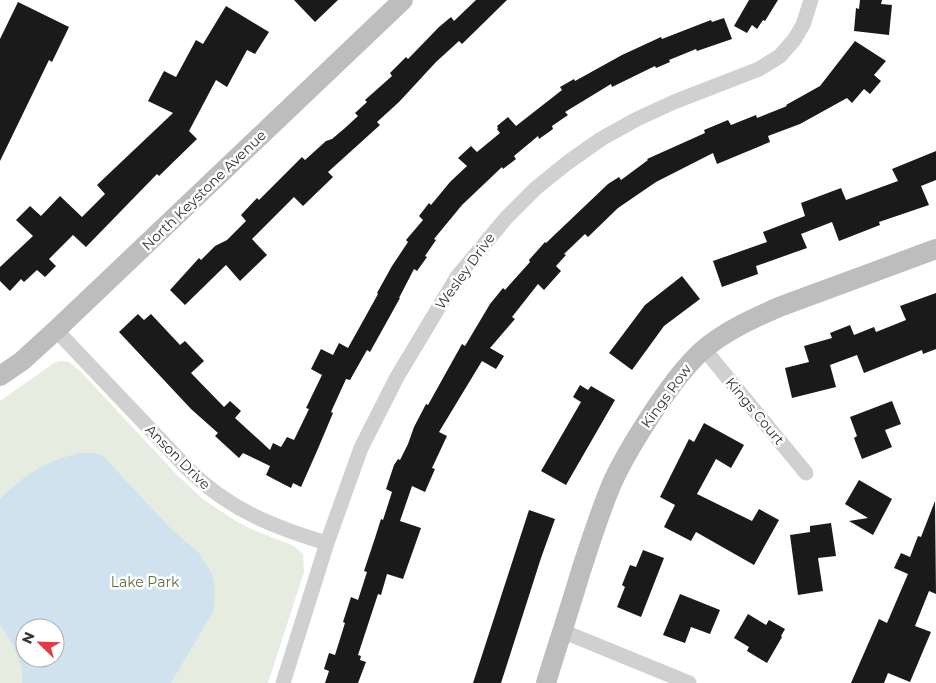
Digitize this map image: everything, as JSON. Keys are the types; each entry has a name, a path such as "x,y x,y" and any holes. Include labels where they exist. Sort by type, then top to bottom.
{"main road":[{"name":"North Keystone Avenue","path":"0,376 22,361 56,330 404,0"},
{"name":"Kings Row","path":"546,683 600,514 630,449 672,384 688,365 704,349 731,330 779,307 936,248"}],"street":[{"name":"Wesley Drive","path":"282,683 327,544 361,448 397,377 457,277 506,218 536,188 601,139 637,119 759,68 780,56 794,40 803,25 809,10 810,0"},
{"name":"Anson Drive","path":"56,330 187,468 213,492 258,519 327,544"},
{"name":"Kings Court","path":"704,349 806,473"},
{"path":"562,631 689,683"}],"green space":[{"name":"Lake Park","path":"61,361 69,362 80,371 176,474 204,500 236,521 294,546 303,554 304,572 268,683 0,683 0,401 54,363"}],"water":[{"path":"79,453 95,453 103,456 171,529 199,553 212,574 215,587 214,610 171,683 22,683 22,668 65,668 65,618 15,618 15,650 0,624 0,499 27,476 56,460"}],"building":[{"path":"294,0 338,0 315,22"},
{"path":"476,0 507,0 462,44 459,41 436,62 399,102 377,122 380,125 328,172 333,177 303,206 294,197 252,239 267,255 240,281 226,265 185,305 170,290 199,258 201,260 215,246 227,240 246,221 241,215 257,198 259,200 302,157 305,160 326,141 332,139 345,128 358,116 355,113 367,102 365,100 392,76 390,73 406,57 408,59 439,27 451,17 454,21"},
{"path":"749,0 778,0 765,21 763,20 757,29 752,25 747,33 734,26"},
{"path":"860,0 882,0 881,4 892,5 889,35 854,31 856,8 859,9"},
{"path":"18,2 69,27 52,62 49,60 0,161 0,39"},
{"path":"226,6 269,32 255,54 247,50 227,87 216,80 189,131 197,139 159,176 157,174 86,247 73,235 49,259 56,266 45,277 37,270 24,282 21,279 10,291 0,281 0,267 33,236 16,220 30,206 41,216 60,196 82,217 105,194 97,185 173,113 148,101 164,71 176,77 196,40 203,44"},
{"path":"724,18 732,39 697,51 696,49 612,87 611,84 565,112 568,115 552,126 553,129 539,139 538,136 514,156 516,159 503,169 502,167 462,205 434,239 436,240 425,256 427,257 417,271 414,269 370,352 367,350 350,380 346,379 301,487 293,483 291,488 266,475 270,466 243,453 239,458 215,436 218,433 191,409 119,332 138,314 144,320 151,314 180,345 185,341 204,361 191,373 224,407 230,401 241,411 235,418 270,450 273,443 281,447 287,437 294,440 309,409 306,408 322,375 311,369 321,349 333,355 339,343 348,348 392,266 408,242 406,240 423,220 419,216 429,203 431,205 450,182 467,166 458,158 471,146 477,152 500,133 497,126 508,117 516,126 562,90 560,87 574,79 575,81 622,55 661,37 662,39 711,20 712,22"},
{"path":"855,41 886,61 874,75 881,81 870,94 864,89 852,103 847,98 800,124 768,136 770,142 717,164 713,153 656,182 618,208 588,237 585,234 564,254 566,255 556,266 561,271 544,290 538,284 512,317 515,319 490,348 504,356 496,369 482,361 439,432 447,436 432,468 435,469 425,492 412,486 400,521 421,528 403,579 387,574 381,595 378,594 358,655 361,656 360,660 366,662 358,683 325,683 329,671 324,669 329,653 335,655 351,597 358,600 367,572 364,571 392,492 386,489 394,465 398,459 400,460 426,404 428,405 462,344 465,346 490,304 503,288 505,290 545,242 608,184 619,177 621,180 647,159 705,133 704,130 728,120 731,125 756,115 757,118 787,106 820,86"},
{"path":"936,151 936,180 921,186 929,205 879,222 880,225 839,241 832,222 801,234 807,248 756,266 758,274 722,287 713,261 767,242 763,232 805,216 801,203 841,188 846,200 898,181 892,169"},
{"path":"682,276 700,299 664,326 632,370 609,353 645,305"},
{"path":"936,293 936,349 923,354 922,350 864,373 857,355 830,365 836,387 792,398 785,368 809,362 804,346 832,338 830,333 850,325 854,335 874,327 876,332 906,320 900,306"},
{"path":"580,385 588,390 591,386 615,400 566,485 541,471 581,402 573,397"},
{"path":"892,401 901,424 885,430 892,447 862,459 854,438 857,436 850,417"},
{"path":"704,423 744,445 731,468 716,459 697,494 752,521 759,509 779,520 754,565 696,532 691,541 664,527 675,505 660,497 689,439 694,442"},
{"path":"859,480 892,499 873,535 849,521 868,518 845,504"},
{"path":"935,501 936,594 929,591 915,626 931,632 910,682 888,673 884,683 851,683 879,619 887,623 908,574 894,568 901,553 910,557 918,536 921,537"},
{"path":"529,510 555,519 501,683 473,683"},
{"path":"831,523 836,556 818,558 823,591 798,595 790,535 810,532 810,526"},
{"path":"643,550 664,558 641,617 617,607 625,587 622,585 630,565 636,567"},
{"path":"680,594 720,610 710,634 691,627 685,643 663,635"},
{"path":"748,614 766,625 769,620 785,629 767,663 747,651 749,647 734,638"}]}
